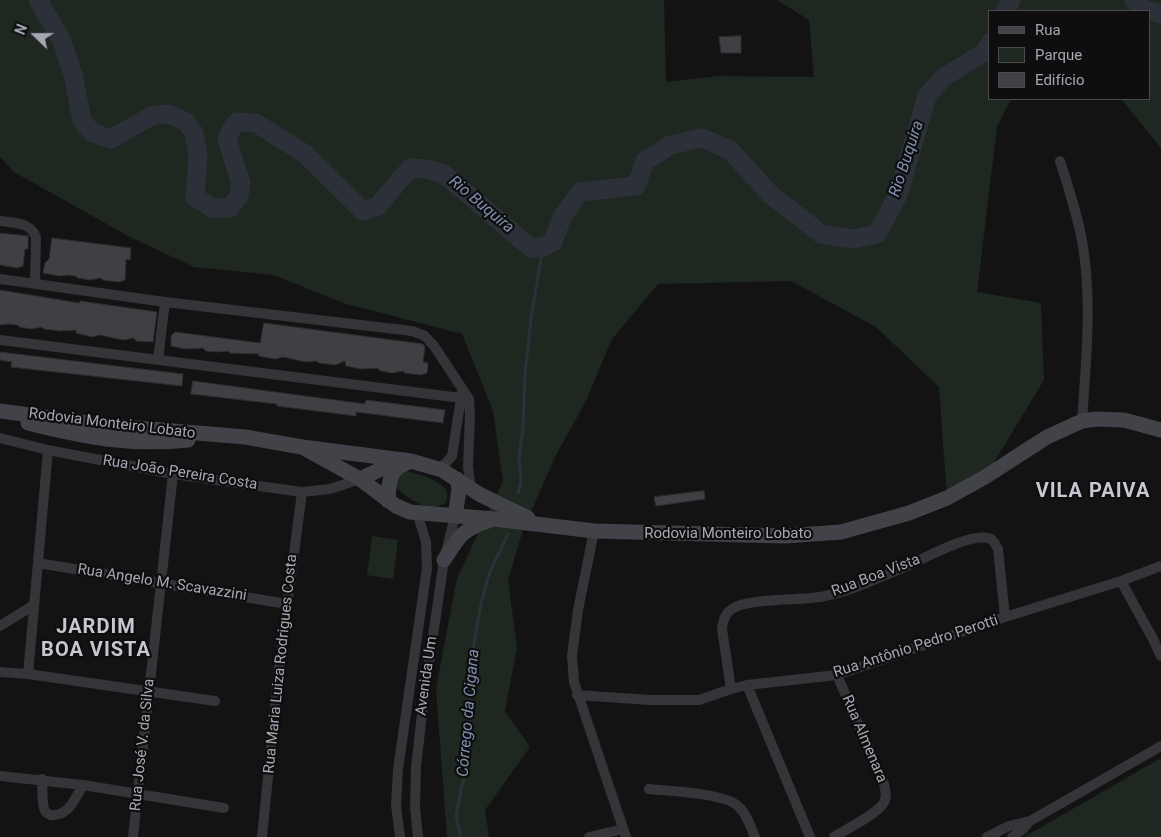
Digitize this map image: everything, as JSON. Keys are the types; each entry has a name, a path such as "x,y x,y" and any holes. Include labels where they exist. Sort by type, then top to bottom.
{"main road":[{"name":"Rodovia Monteiro Lobato","path":"0,411 102,425 245,437 302,447 406,460 438,469 458,479 471,489 504,508 538,523"},
{"name":"Rodovia Monteiro Lobato","path":"0,417 69,433 116,441 164,442 224,436"},
{"name":"Rodovia Monteiro Lobato","path":"302,447 360,479 403,510 417,513 538,523 594,531 785,536 841,532 909,513 947,498 1047,437 1082,421 1096,419 1124,420 1161,430"},
{"path":"360,479 406,460"},
{"path":"388,501 392,473 406,460"},
{"path":"455,516 459,496 458,479"},
{"path":"444,560 465,532 472,527 494,519"}],"street":[{"path":"1060,161 1079,225 1086,272 1087,347 1082,421"},
{"path":"0,221 25,225 34,231 36,237 35,284"},
{"path":"0,279 165,302 412,331 425,336 434,346 464,395 470,417 468,467 471,489"},
{"path":"158,360 165,302"},
{"path":"0,340 464,395"},
{"path":"438,469 452,456 464,395"},
{"name":"Rua João Pereira Costa","path":"0,438 48,450 173,474 302,492 330,489 360,479"},
{"path":"28,674 48,450"},
{"name":"Rua José V. da Silva","path":"133,837 173,474"},
{"name":"Rua Maria Luiza Rodrigues Costa","path":"262,837 287,604 302,492"},
{"path":"400,837 396,805 398,769 426,568 426,542 417,513"},
{"name":"Avenida Um","path":"418,837 415,807 416,767 423,705 444,560 455,516"},
{"path":"589,837 624,833 577,694 572,656 578,610 594,531"},
{"name":"Rua Boa Vista","path":"731,689 722,629 723,620 731,609 764,602 839,594 880,578 936,552 964,542 987,538 995,543 998,549 1005,617"},
{"name":"Rua Angelo M. Scavazzini","path":"38,563 287,604"},
{"name":"Rua Antônio Pedro Perotti","path":"577,694 685,701 707,698 746,685 837,675 1161,566"},
{"path":"1121,581 1157,637 1161,656"},
{"path":"0,626 34,605"},
{"path":"0,672 28,674 215,702"},
{"name":"Rua Almenara","path":"834,837 880,808 885,800 886,792 837,675"},
{"path":"746,685 810,837"},
{"path":"987,837 1009,826 1030,821 1161,746"},
{"path":"0,776 42,779 224,808"},
{"path":"42,779 44,807 47,814 52,815 67,811 83,785"},
{"path":"649,788 715,796 732,801 742,810 755,837"},
{"path":"1012,837 1024,829 1030,821"}],"green space":[{"path":"0,0 664,0 666,82 718,76 814,77 809,20 777,0 1161,0 1161,148 1122,100 1151,100 1151,10 988,10 988,100 1010,100 997,127 977,292 1041,303 1044,380 985,477 947,498 939,387 876,327 791,281 658,284 612,339 586,401 556,455 523,530 508,580 517,648 505,711 530,747 485,810 489,837 447,837 436,689 457,578 503,481 493,411 462,334 343,303 274,275 194,267 130,237 14,172 0,157"},
{"path":"406,471 428,478 447,490 445,503 432,507 425,506 405,495 394,485 397,475"},
{"path":"372,536 398,540 393,579 367,575"},
{"path":"1161,758 1161,837 1024,837"}],"building":[{"path":"741,36 741,53 721,53 719,37"},
{"path":"0,233 28,236 28,249 25,249 23,266 17,268 0,265"},
{"path":"52,238 131,248 130,260 126,259 125,280 119,282 103,280 101,278 90,280 75,276 43,273 45,263 49,259"},
{"path":"0,290 79,303 80,301 157,312 153,342 136,341 134,338 123,340 100,335 92,337 76,333 76,330 60,331 44,329 42,327 31,329 17,325 0,325"},
{"path":"264,323 423,344 425,347 423,362 428,363 427,373 421,375 405,373 403,371 392,373 381,371 377,368 361,369 346,366 345,361 335,365 283,357 275,359 259,356 259,354 206,351 203,348 186,349 171,346 171,336 175,332 260,343"},
{"path":"0,352 183,374 182,386 11,367 12,362 0,360"},
{"path":"193,381 365,404 366,400 445,410 443,423 356,412 356,416 191,394"},
{"path":"704,491 705,499 656,506 654,497"}],"waterway":[{"name":"Rio Buquira","path":"38,0 62,41 73,74 82,121 93,133 111,139 153,115 169,114 186,122 194,133 198,155 195,197 212,208 230,208 239,196 241,183 227,139 232,128 237,122 256,123 305,154 363,211 378,206 410,168 426,169 444,174 531,248 543,247 553,242 562,217 580,192 636,186 645,161 670,145 702,138 730,150 770,194 821,234 853,239 877,234 898,195 927,96 944,77 985,52 988,47"},
{"name":"Rio Buquira","path":"1006,10 1011,0"},
{"name":"Rio Buquira","path":"1134,0 1147,10"},
{"name":"Rio Buquira","path":"1151,11 1161,14"},
{"name":"Córrego da Cigana","path":"518,493 521,482 519,457 523,428 525,374 531,319 543,247"},
{"name":"Córrego da Cigana","path":"461,837 456,815 469,763 469,672 481,604 489,574 508,534"}],"district":[{"name":"VILA PAIVA","path":"1093,492"},
{"name":"JARDIM BOA VISTA","path":"96,640"}]}
